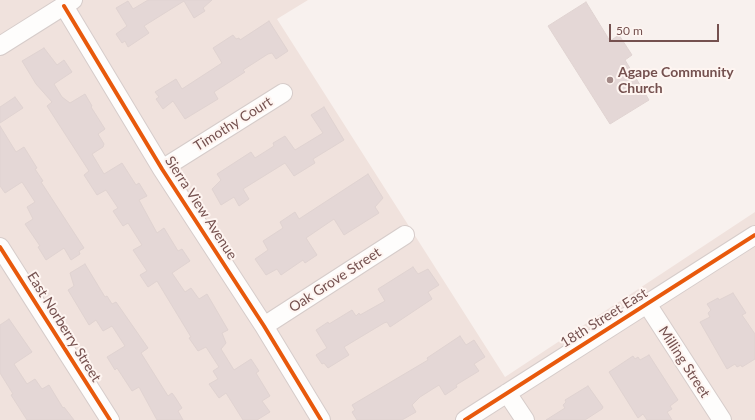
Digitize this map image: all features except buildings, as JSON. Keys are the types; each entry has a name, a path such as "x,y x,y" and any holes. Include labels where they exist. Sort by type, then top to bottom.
{"street":[{"path":"0,46 69,3"},
{"name":"Sierra View Avenue","path":"69,3 162,169 264,326 321,420"},
{"name":"Timothy Court","path":"162,169 283,93"},
{"name":"Oak Grove Street","path":"264,326 405,235"},
{"name":"18th Street East","path":"465,420 755,235"},
{"name":"East Norberry Street","path":"0,246 110,420"},
{"name":"Milling Street","path":"647,304 722,420"},
{"path":"507,393 525,420"}],"shaded area":[{"path":"0,0 308,0 277,19 505,377 755,212 755,420 0,420"}],"cycle path":[{"path":"64,6 162,169 264,326 321,420"},
{"path":"465,420 755,235"},
{"path":"0,247 110,420"}],"place":[{"name":"Agape Community Church","path":"610,80"}]}
